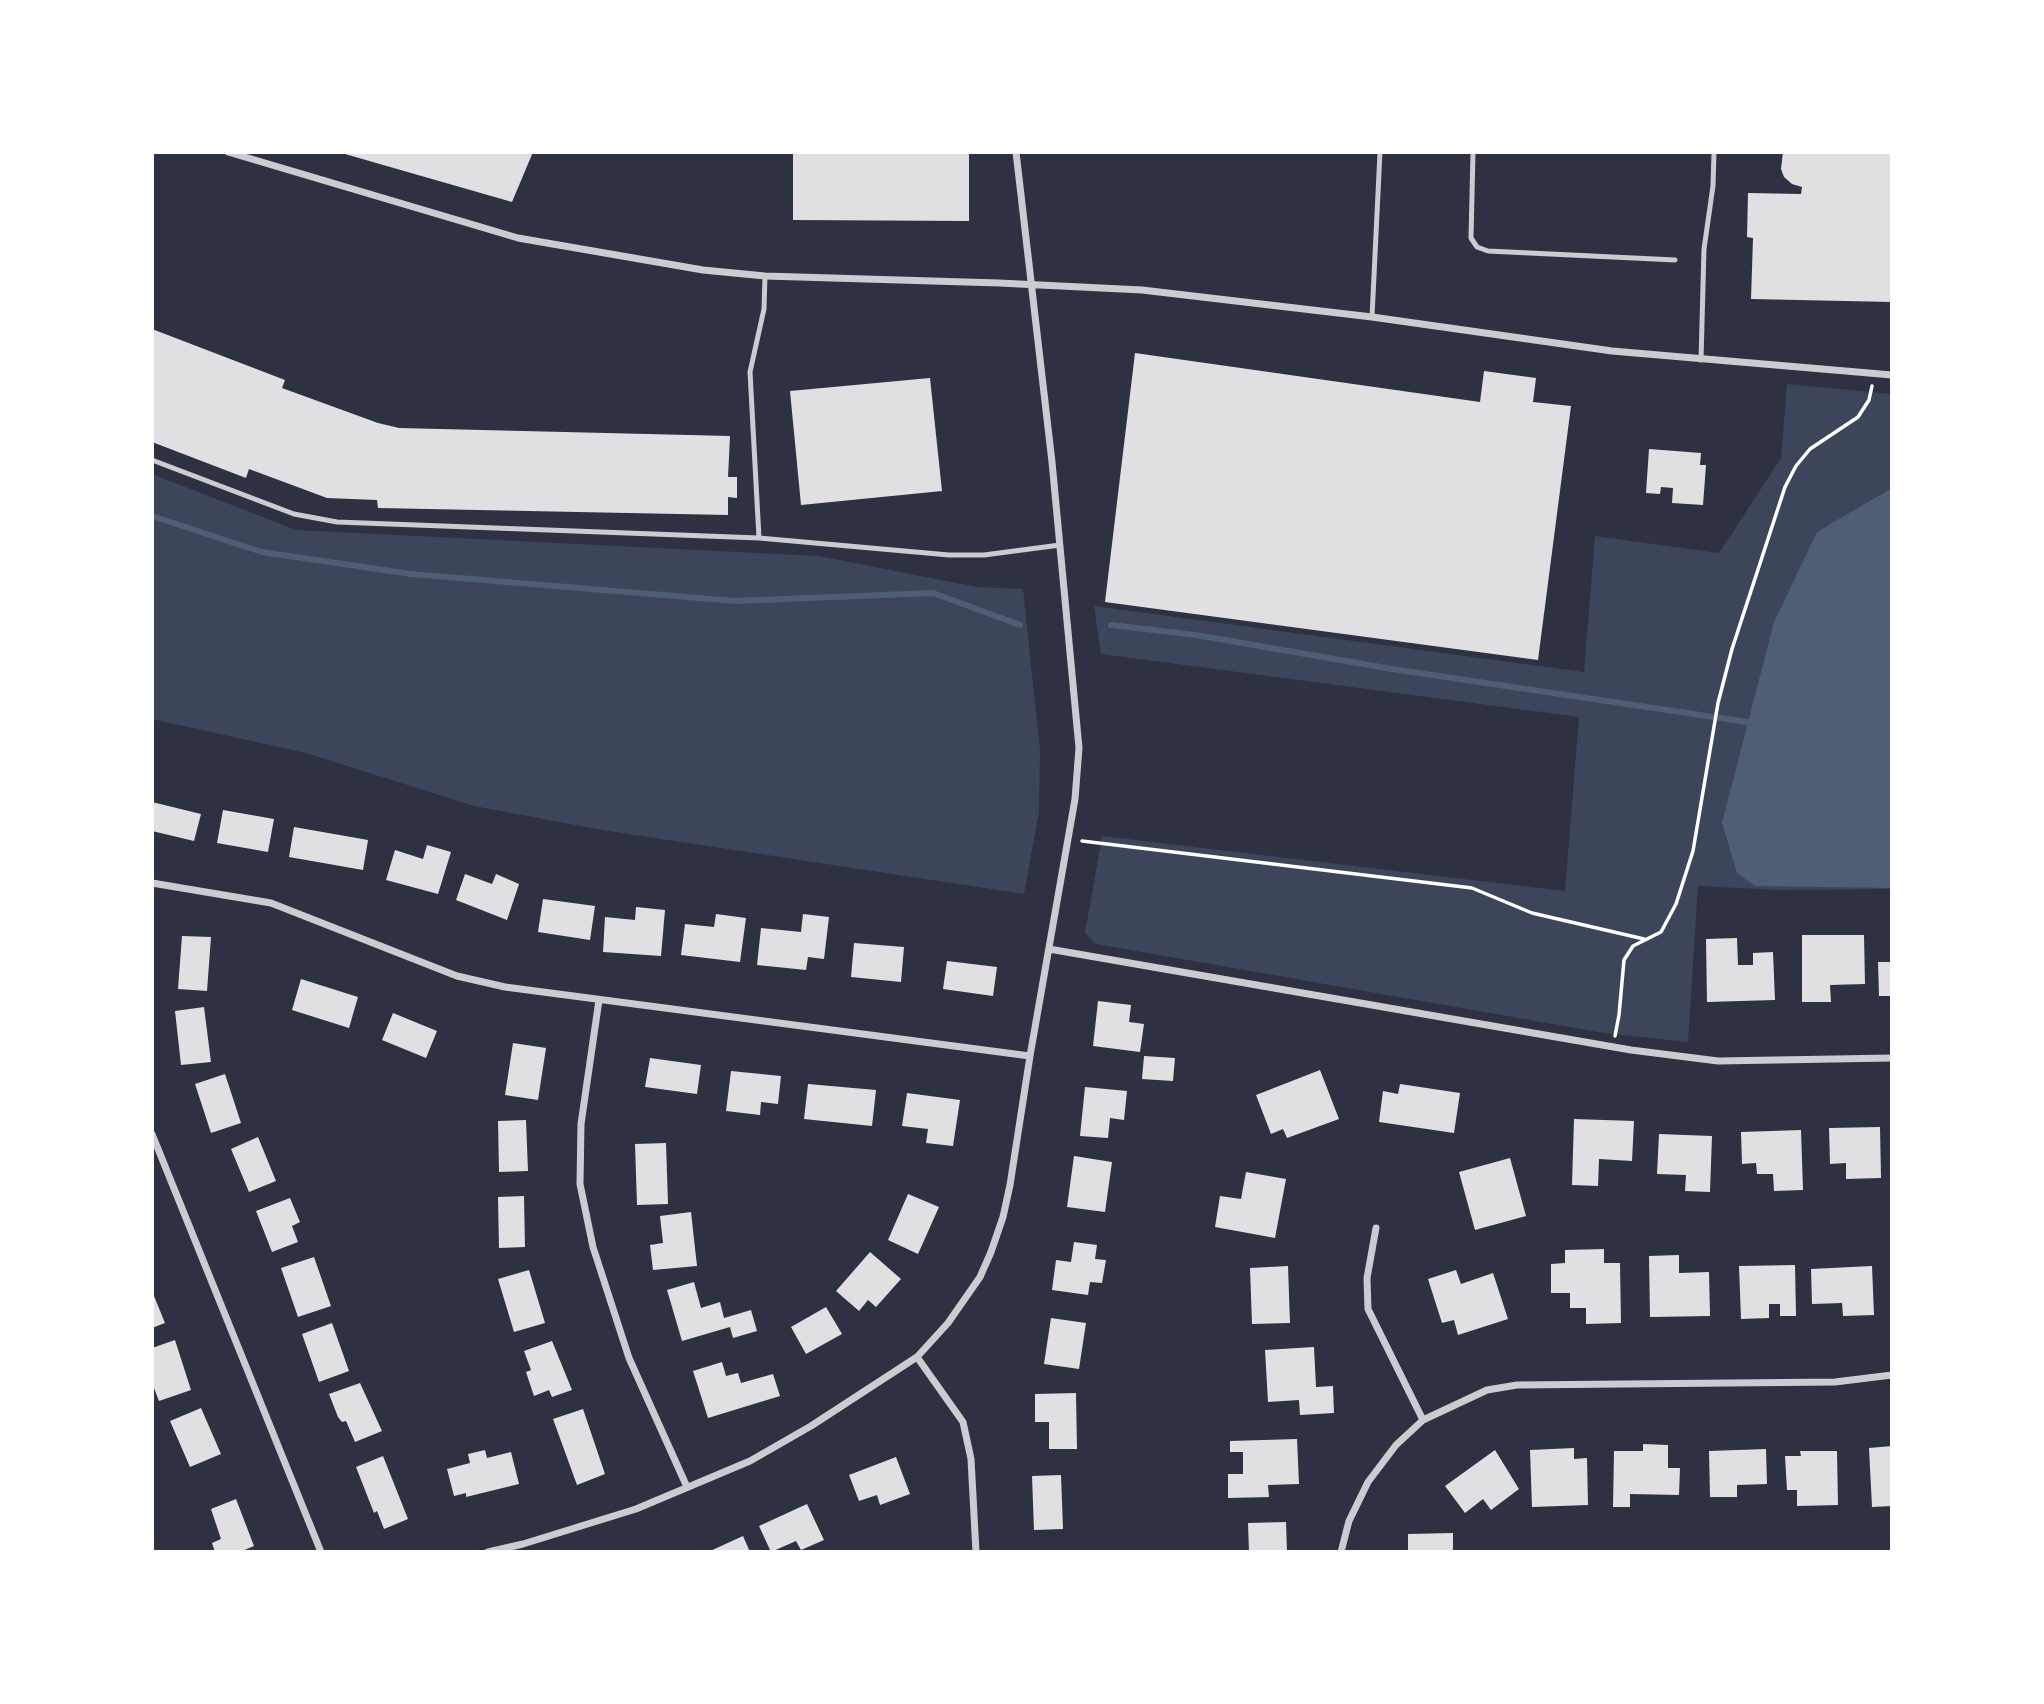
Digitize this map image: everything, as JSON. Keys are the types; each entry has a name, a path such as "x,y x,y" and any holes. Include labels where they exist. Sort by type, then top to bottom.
{"street":[{"path":"228,152 528,240 691,268 765,276 1142,290 1372,317 1602,350 1892,375"},
{"path":"488,1552 636,1509 750,1461 811,1426 917,1357 948,1323 980,1277 991,1251 1003,1217 1010,1185 1078,776 1079,748 1060,545 1016,152"},
{"path":"152,883 271,903 457,976 505,987 1030,1056"},
{"path":"1049,949 1613,1047 1718,1061 1892,1058"},
{"path":"599,1000 581,1124 580,1184 593,1247 629,1358 687,1487"},
{"path":"152,1134 321,1552"},
{"path":"1376,1228 1367,1278 1368,1309 1423,1420"},
{"path":"917,1357 963,1422 971,1459 976,1552"},
{"path":"1341,1552 1349,1521 1368,1482 1396,1445 1423,1420 1487,1391 1517,1384 1835,1382 1892,1376"}],"lane":[{"path":"1372,317 1380,152"},
{"path":"1473,152 1471,238 1478,247 1488,251 1675,260"},
{"path":"1701,360 1704,249 1713,186 1714,152"},
{"path":"760,538 750,372 764,309 765,276"},
{"path":"152,460 294,514 337,522 760,538 949,555 984,555 1060,545"}],"path":[{"path":"1613,1047 1624,960 1633,946 1661,932 1676,904 1693,851 1718,703 1732,649 1785,487 1796,466 1810,449 1858,417 1869,400 1875,373"},
{"path":"1068,839 1472,888 1532,913 1646,939"}],"shaded area":[{"path":"1787,384 1892,394 1892,889 1779,890 1698,886 1688,1042 1604,1033 1096,944 1085,933 1102,836 1565,891 1579,717 1101,654 1094,606 1584,672 1595,536 1719,553 1781,458"},
{"path":"152,474 296,530 819,556 977,587 1023,589 1040,749 1039,812 1024,894 602,830 474,806 306,753 152,719"},
{"path":"1892,488 1892,888 1755,886 1737,873 1722,823 1774,622 1817,532"}],"building":[{"path":"338,152 533,152 512,202"},
{"path":"793,152 969,152 969,221 793,220"},
{"path":"1783,152 1892,152 1892,302 1751,299 1753,238 1747,237 1748,193 1801,194 1802,187 1792,184 1784,177 1781,169"},
{"path":"152,329 285,380 282,388 399,428 730,436 728,477 737,477 737,498 728,497 728,515 378,508 377,500 327,498 249,469 246,478 152,442"},
{"path":"1135,353 1480,402 1484,371 1536,378 1533,402 1571,406 1538,660 1105,602"},
{"path":"930,378 942,491 801,505 790,391"},
{"path":"1649,449 1701,453 1700,465 1706,465 1703,505 1672,503 1673,488 1661,487 1660,494 1646,493"},
{"path":"152,802 201,814 194,841 152,831"},
{"path":"223,810 274,819 268,852 217,843"},
{"path":"294,827 368,840 363,870 289,857"},
{"path":"427,845 451,852 438,894 386,880 395,850 423,859"},
{"path":"465,874 492,884 496,874 519,884 507,920 456,900"},
{"path":"543,899 595,906 590,940 538,932"},
{"path":"636,907 665,910 661,956 603,952 605,917 635,920"},
{"path":"716,914 746,918 740,962 681,955 685,924 714,927"},
{"path":"803,914 829,917 824,959 808,957 806,970 757,965 761,928 801,932"},
{"path":"1802,935 1864,935 1865,984 1830,985 1831,1002 1802,1002"},
{"path":"182,936 211,937 207,991 178,989"},
{"path":"1737,938 1738,965 1753,965 1753,953 1773,952 1775,1000 1707,1002 1706,939"},
{"path":"854,943 904,947 901,982 851,977"},
{"path":"947,961 997,967 993,996 943,989"},
{"path":"1878,962 1892,962 1892,996 1879,996"},
{"path":"301,979 358,997 349,1028 292,1010"},
{"path":"1098,1001 1131,1005 1129,1022 1144,1024 1140,1052 1093,1046"},
{"path":"204,1007 211,1062 181,1065 175,1011"},
{"path":"393,1013 437,1031 426,1058 382,1040"},
{"path":"513,1043 546,1048 538,1100 505,1095"},
{"path":"1144,1056 1175,1058 1173,1081 1142,1079"},
{"path":"650,1058 701,1065 697,1094 645,1087"},
{"path":"1320,1070 1339,1119 1287,1138 1283,1129 1271,1134 1256,1095"},
{"path":"731,1071 781,1076 778,1104 761,1102 760,1115 726,1111"},
{"path":"225,1074 241,1123 211,1133 195,1084"},
{"path":"808,1084 876,1090 872,1126 804,1119"},
{"path":"1400,1084 1460,1093 1454,1133 1379,1122 1383,1091 1398,1094"},
{"path":"1085,1087 1127,1091 1124,1120 1110,1118 1108,1138 1080,1136"},
{"path":"907,1093 960,1100 953,1146 926,1143 928,1129 902,1126"},
{"path":"1574,1119 1634,1121 1632,1161 1599,1159 1598,1186 1572,1185"},
{"path":"526,1120 528,1171 499,1172 498,1121"},
{"path":"1880,1127 1881,1178 1846,1179 1846,1163 1830,1164 1829,1128"},
{"path":"1801,1130 1803,1190 1774,1191 1773,1174 1757,1174 1756,1163 1742,1164 1741,1132"},
{"path":"1659,1134 1712,1136 1710,1192 1685,1191 1686,1175 1657,1174"},
{"path":"258,1137 276,1181 249,1192 231,1149"},
{"path":"666,1143 668,1204 637,1205 635,1144"},
{"path":"1074,1156 1112,1162 1105,1212 1067,1207"},
{"path":"1510,1158 1526,1216 1475,1230 1459,1172"},
{"path":"1246,1172 1286,1179 1275,1238 1215,1227 1220,1196 1241,1199"},
{"path":"908,1194 939,1207 918,1254 888,1240"},
{"path":"524,1196 525,1247 499,1248 498,1197"},
{"path":"290,1198 300,1222 292,1226 298,1242 272,1252 256,1211"},
{"path":"691,1212 697,1266 653,1270 650,1245 663,1243 660,1216"},
{"path":"1074,1242 1097,1245 1095,1259 1106,1260 1102,1283 1090,1282 1088,1295 1052,1290 1056,1260 1071,1262"},
{"path":"1604,1249 1604,1263 1620,1263 1621,1323 1586,1324 1586,1308 1570,1308 1570,1293 1551,1293 1551,1264 1565,1263 1565,1250"},
{"path":"870,1252 901,1279 876,1307 868,1300 859,1311 836,1291"},
{"path":"1679,1255 1679,1273 1709,1272 1710,1316 1650,1317 1649,1256"},
{"path":"314,1257 331,1306 298,1317 281,1268"},
{"path":"1795,1265 1796,1316 1780,1316 1780,1304 1769,1304 1769,1318 1741,1319 1739,1266"},
{"path":"1288,1266 1290,1323 1252,1324 1250,1268"},
{"path":"1872,1266 1874,1315 1843,1316 1842,1303 1812,1304 1811,1269"},
{"path":"529,1270 545,1323 514,1332 498,1279"},
{"path":"1456,1270 1461,1284 1493,1273 1508,1319 1458,1335 1454,1320 1442,1323 1428,1279"},
{"path":"694,1282 701,1308 720,1302 724,1318 751,1310 757,1331 733,1338 730,1327 682,1341 667,1290"},
{"path":"152,1291 165,1323 152,1328"},
{"path":"826,1307 842,1334 806,1354 791,1327"},
{"path":"1051,1318 1086,1323 1079,1369 1044,1364"},
{"path":"332,1323 349,1371 319,1382 302,1334"},
{"path":"175,1340 191,1390 159,1401 152,1383 152,1348"},
{"path":"552,1341 572,1390 552,1397 549,1390 534,1396 526,1372 531,1370 524,1351"},
{"path":"1314,1347 1316,1387 1333,1386 1334,1413 1300,1415 1299,1400 1268,1402 1265,1350"},
{"path":"722,1362 726,1376 738,1373 741,1383 773,1374 780,1396 708,1418 693,1371"},
{"path":"360,1383 382,1431 355,1442 346,1421 342,1422 338,1417 329,1394"},
{"path":"1076,1393 1077,1449 1049,1449 1049,1422 1035,1422 1035,1394"},
{"path":"201,1408 221,1454 190,1467 170,1421"},
{"path":"583,1409 605,1474 577,1485 553,1419"},
{"path":"1297,1439 1299,1484 1268,1485 1269,1497 1228,1498 1228,1474 1243,1474 1243,1452 1230,1452 1230,1441"},
{"path":"1643,1444 1668,1445 1668,1468 1680,1468 1679,1495 1630,1494 1630,1507 1613,1507 1614,1451 1643,1451"},
{"path":"1892,1446 1892,1506 1872,1507 1869,1448"},
{"path":"1574,1448 1574,1459 1587,1458 1588,1505 1532,1507 1530,1450"},
{"path":"1766,1449 1767,1484 1737,1485 1737,1497 1710,1497 1709,1451"},
{"path":"485,1450 487,1458 511,1452 519,1484 466,1497 466,1493 454,1496 447,1469 470,1463 468,1454"},
{"path":"1495,1450 1519,1489 1491,1510 1483,1499 1465,1513 1445,1486"},
{"path":"1800,1451 1837,1451 1838,1505 1797,1506 1797,1490 1787,1490 1785,1456 1801,1456"},
{"path":"383,1456 408,1519 384,1529 377,1511 374,1513 356,1467"},
{"path":"896,1457 910,1494 880,1505 877,1495 859,1501 849,1475"},
{"path":"1061,1475 1063,1529 1034,1530 1032,1476"},
{"path":"236,1499 254,1546 240,1552 215,1552 212,1543 221,1539 211,1509"},
{"path":"807,1504 824,1540 801,1550 796,1541 771,1552 759,1526"},
{"path":"1286,1522 1287,1552 1249,1552 1248,1523"},
{"path":"1453,1533 1453,1552 1408,1552 1408,1534"},
{"path":"743,1536 750,1552 708,1552"}],"waterway":[{"path":"152,516 262,552 411,574 735,601 933,593 1020,625"},
{"path":"1111,625 1196,635 1392,669 1754,723"}]}
